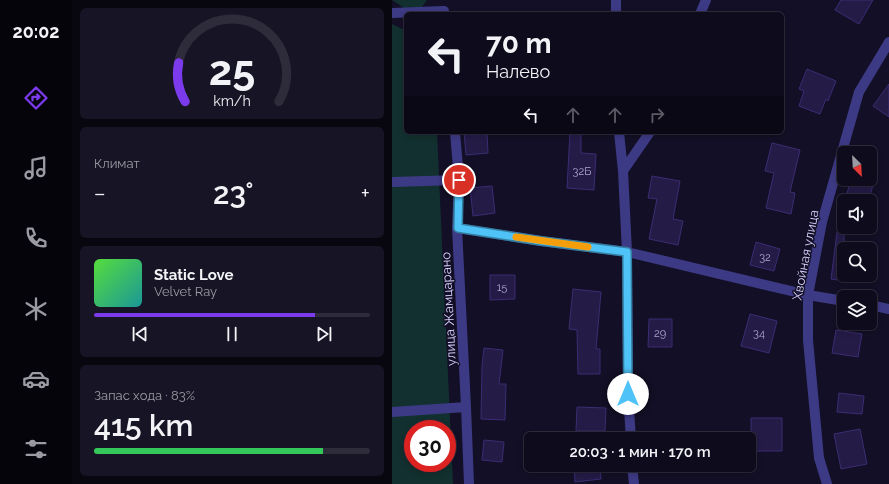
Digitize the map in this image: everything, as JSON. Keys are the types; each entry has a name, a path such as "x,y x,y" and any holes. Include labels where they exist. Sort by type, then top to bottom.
{"street":[{"path":"444,0 444,12"},
{"path":"616,0 616,12"},
{"path":"701,12 706,0"},
{"path":"392,13 404,13"},
{"name":"Хвойная улица","path":"827,484 819,458 808,340 808,295 822,222 859,92 889,42"},
{"name":"улица Жамцарано","path":"455,134 459,180 458,228 469,484"},
{"path":"620,134 627,252 628,394 631,432"},
{"path":"623,171 649,134"},
{"path":"392,182 459,180"},
{"path":"458,228 541,241 627,252 808,295 837,300"},
{"path":"877,306 889,308"},
{"path":"392,412 466,407"},
{"path":"633,472 634,484"}],"green space":[{"path":"392,0 427,0 422,7 404,8"},
{"path":"392,24 404,30 404,134 437,134 450,420 404,420 404,472 452,472 453,484 392,484"}],"building":[{"path":"841,0 873,0 859,24 835,10"},
{"path":"807,69 836,81 828,101 826,99 820,114 799,106 804,91 799,89"},
{"path":"889,84 889,117 873,106"},
{"path":"464,134 487,134 488,153 466,155"},
{"path":"570,134 581,134 581,153 596,154 594,190 567,188"},
{"path":"772,143 800,150 790,192 795,193 791,214 766,208 774,173 765,171"},
{"path":"652,176 680,181 673,219 683,221 678,245 649,239 657,199 648,198"},
{"path":"492,186 495,213 473,216 470,188"},
{"path":"849,186 873,186 870,194 847,194"},
{"path":"837,232 837,234 844,234 844,242 837,242 837,280 831,279"},
{"path":"756,242 780,249 774,271 750,265"},
{"path":"490,275 515,275 515,299 490,300"},
{"path":"573,289 601,292 596,349 600,349 600,374 578,374 577,330 569,329"},
{"path":"750,314 777,321 769,353 741,346"},
{"path":"649,319 672,319 672,347 648,347"},
{"path":"836,330 862,334 858,357 832,353"},
{"path":"484,348 503,350 499,384 506,384 505,420 481,419 482,366"},
{"path":"839,393 864,396 862,414 837,412"},
{"path":"577,407 606,408 605,431 576,431"},
{"path":"751,418 782,418 782,451 756,451 756,432 751,432"},
{"path":"860,429 867,464 841,469 834,434"},
{"path":"484,440 504,442 502,462 482,460"},
{"path":"574,472 600,472 601,479 575,482"}],"slow traffic":[{"path":"516,237 588,247"}],"route":[{"path":"459,180 458,228 541,241 627,252 628,394"}]}
